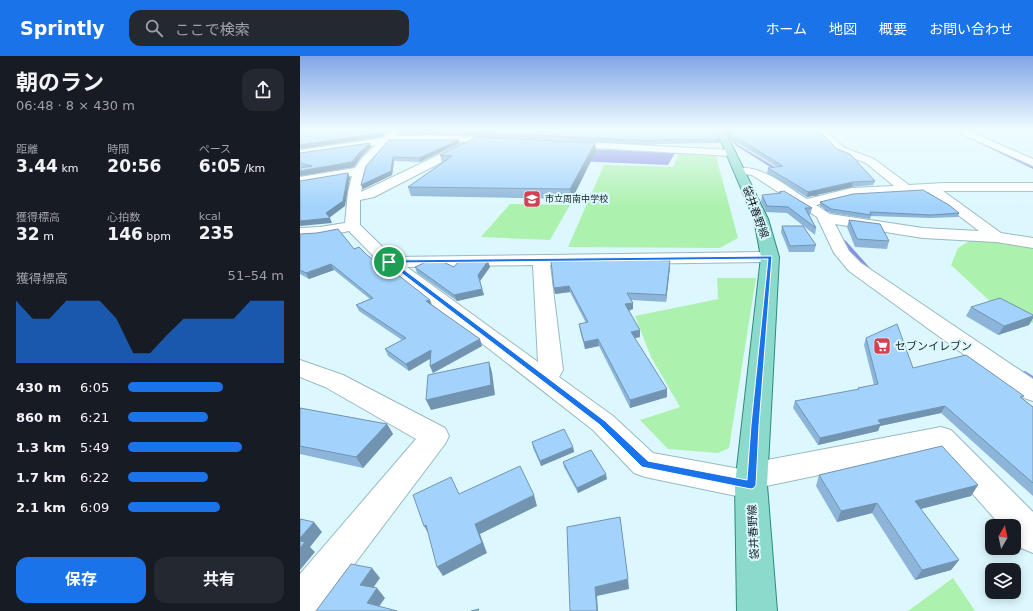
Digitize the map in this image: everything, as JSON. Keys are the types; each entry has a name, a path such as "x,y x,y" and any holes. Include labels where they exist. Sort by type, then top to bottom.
{"main road":[{"name":"袋井春野線","path":"732,155 761,219 770,258 751,480 757,611"}],"street":[{"path":"370,155 364,162 358,176 354,198 352,226 389,262 602,423 645,464 751,480 941,438 1033,536"},
{"path":"354,198 370,194 447,155"},
{"path":"693,155 735,162 755,172 806,203 823,215 842,253 855,266 1033,392"},
{"path":"854,155 870,161 906,189"},
{"path":"1015,155 1033,163"},
{"path":"300,181 360,171"},
{"path":"806,203 852,192 931,188 1033,187"},
{"path":"931,188 996,237"},
{"path":"824,218 923,233 996,237 1033,243"},
{"path":"300,233 320,232 352,226"},
{"path":"389,262 770,258"},
{"path":"541,260 551,370 542,378"},
{"path":"300,368 334,382 435,436 300,604"}],"green space":[{"path":"679,155 716,156 738,238 720,248 568,247 604,165 673,167"},
{"path":"510,204 570,205 550,240 481,237"},
{"path":"972,239 1033,247 1033,323 994,305 951,265 958,248"},
{"path":"717,278 756,278 729,448 718,453 668,449 640,420 680,407 651,357 635,316 718,299"},
{"path":"953,578 975,611 908,611"}],"water":[{"path":"582,155 674,155 668,165 575,161"}],"building":[{"path":"300,155 358,155 352,162 300,171 300,168 312,166 300,163"},
{"path":"376,155 426,155 419,158 393,157 391,171 361,185 366,166"},
{"path":"440,155 589,155 570,189 408,187 452,156"},
{"path":"765,155 851,155 875,181 853,182 808,192 768,168 783,166"},
{"path":"348,173 343,201 326,213 330,218 300,221 300,181"},
{"path":"923,190 949,205 959,213 931,215 870,212 871,215 831,209 820,202 853,194"},
{"path":"784,191 812,208 805,208 816,228 788,207 767,206 762,195 781,193 779,192"},
{"path":"849,220 880,224 889,241 857,239"},
{"path":"782,226 803,226 816,245 790,246"},
{"path":"338,229 354,249 359,247 367,255 394,275 397,274 430,300 426,301 480,339 430,366 431,350 406,364 385,349 406,338 356,305 373,298 331,264 306,273 300,270 300,234 317,233"},
{"path":"670,260 666,295 627,293 633,303 625,304 640,330 631,332 667,389 630,400 598,339 584,342 579,324 588,322 569,286 554,288 551,261"},
{"path":"488,261 478,275 482,289 454,295 415,267 426,262 443,262 454,267 458,262"},
{"path":"1000,298 1033,316 1004,326 971,307"},
{"path":"897,324 913,368 966,355 1024,396 1020,397 1033,407 1033,483 945,406 878,420 881,424 820,438 795,401 878,384 866,338"},
{"path":"489,362 491,385 426,400 428,375"},
{"path":"300,408 387,424 356,457 300,446"},
{"path":"564,429 573,447 540,461 532,442"},
{"path":"942,446 978,485 915,501 959,560 922,570 877,503 841,511 819,475"},
{"path":"591,450 606,474 577,488 563,462"},
{"path":"520,466 534,495 475,524 482,543 437,567 426,525 424,526 413,495 451,477 459,494"},
{"path":"620,517 628,579 595,587 597,611 570,611 567,527"},
{"path":"300,519 314,522 300,538"},
{"path":"300,541 305,542 300,548"},
{"path":"351,564 372,568 360,585 377,588 367,603 397,611 316,611"}],"waterway":[{"path":"753,155 779,171"},
{"path":"1005,155 1033,168"},
{"path":"811,191 825,203 829,220"},
{"path":"843,241 868,269"},
{"path":"1023,373 1033,379"}],"place":[{"name":"市立周南中学校","path":"532,199"},
{"name":"セブンイレブン","path":"882,346"}],"route":[{"path":"770,258 751,485 645,464 602,423 389,262 770,258"}]}
